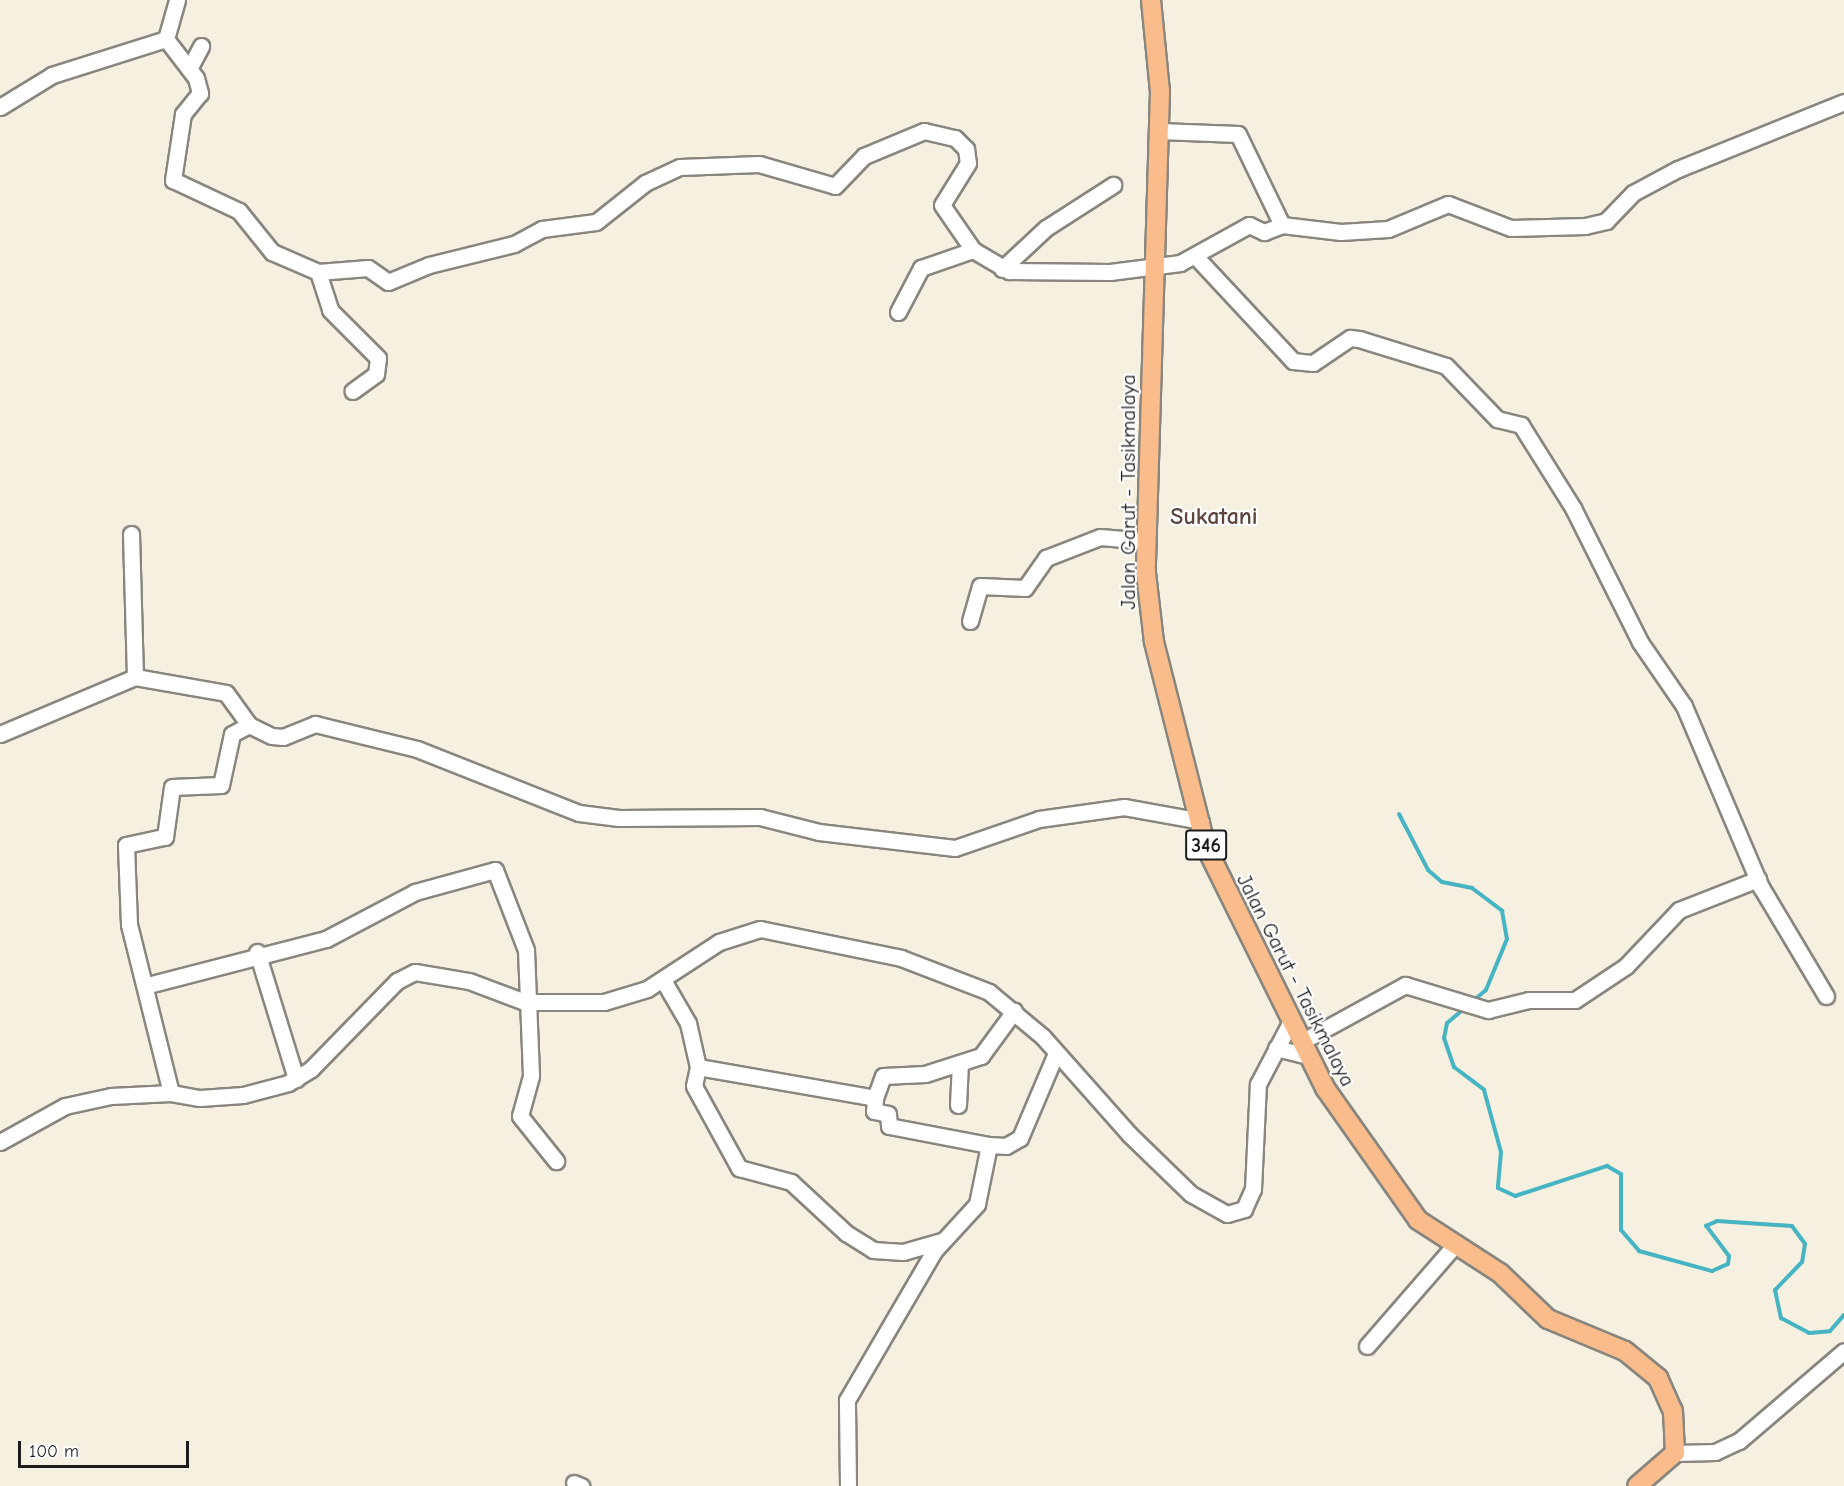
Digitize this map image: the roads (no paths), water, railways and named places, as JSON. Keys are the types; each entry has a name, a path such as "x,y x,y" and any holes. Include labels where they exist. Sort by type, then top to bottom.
{"main road":[{"name":"Jalan Garut - Tasikmalaya","path":"1151,0 1160,55 1147,541 1154,642 1213,868 1304,1049 1388,1185 1418,1220 1454,1247 1500,1273 1548,1319 1625,1351 1652,1370 1673,1411 1675,1453"},
{"path":"1637,1486 1675,1453"}],"street":[{"path":"166,39 177,0"},
{"path":"166,39 189,69 200,93 183,114 173,180 239,211 272,252 318,272 368,268 388,282 429,265 514,244 542,229 596,222 645,183 680,167 759,164 835,186 864,156 924,131 955,138 966,149 968,163 942,202 973,250 1002,269 1110,272 1197,258 1245,226 1264,232 1282,225 1341,232 1388,229 1451,204 1511,228 1602,223 1633,193 1678,168 1844,102"},
{"path":"0,107 52,75 166,39"},
{"path":"189,69 201,46"},
{"path":"1159,130 1238,134 1282,225"},
{"path":"1002,269 1046,228 1113,185"},
{"path":"898,312 921,268 973,250"},
{"path":"1197,258 1293,361 1313,363 1350,338 1359,339 1446,366 1497,418 1521,425 1573,508 1640,642 1686,712 1758,879 1826,996"},
{"path":"318,272 330,310 378,358 376,374 353,391"},
{"path":"131,534 135,677"},
{"path":"970,621 980,585 1025,588 1046,558 1100,537 1147,541"},
{"path":"0,734 135,677 226,693 249,725 283,737 315,724 417,749 579,813 619,818 760,817 819,832 956,848 1039,819 1124,807 1201,821"},
{"path":"171,1093 148,985 129,924 127,842 165,837 172,787 221,785 232,734 249,725"},
{"path":"148,985 257,952 326,939 415,892 495,870 525,950 525,1002 531,1076 520,1116 556,1161"},
{"path":"1276,1048 1304,1049 1405,985 1458,1005 1496,1010 1529,999 1565,1002 1585,996 1626,966 1679,910 1758,879"},
{"path":"0,1142 65,1106 127,1093 171,1093 200,1098 243,1095 296,1079 397,981 415,972 470,981 525,1002 604,1002 663,980 719,942 759,929 901,958 989,992 1014,1011 1056,1053 1191,1194 1227,1214 1244,1209 1253,1189 1258,1084 1290,1023"},
{"path":"257,952 296,1079"},
{"path":"663,980 688,1023 698,1066 694,1086 739,1168 791,1182 846,1233 873,1250 903,1252 941,1241"},
{"path":"1014,1011 981,1056 926,1074 883,1076 875,1098 874,1111 887,1112 890,1127 1006,1146 1020,1138 1056,1053"},
{"path":"958,1105 960,1063"},
{"path":"698,1066 875,1098"},
{"path":"848,1486 847,1400 941,1241 977,1204 989,1144"},
{"path":"1367,1346 1454,1247"},
{"path":"1675,1453 1715,1452 1739,1441 1844,1351"}],"waterway":[{"path":"1399,814 1428,870 1442,882 1472,888 1502,911 1507,939 1486,990 1473,1001"},
{"path":"1465,1008 1447,1023 1444,1038 1454,1067 1484,1090 1501,1152 1498,1188 1515,1196 1607,1166 1621,1174 1621,1230 1639,1251 1712,1271 1728,1264 1729,1256 1706,1226 1717,1221 1792,1226 1805,1244 1802,1262 1775,1290 1781,1318 1809,1333 1830,1331 1844,1315"}],"district":[{"name":"Sukatani","path":"1214,517"}]}
